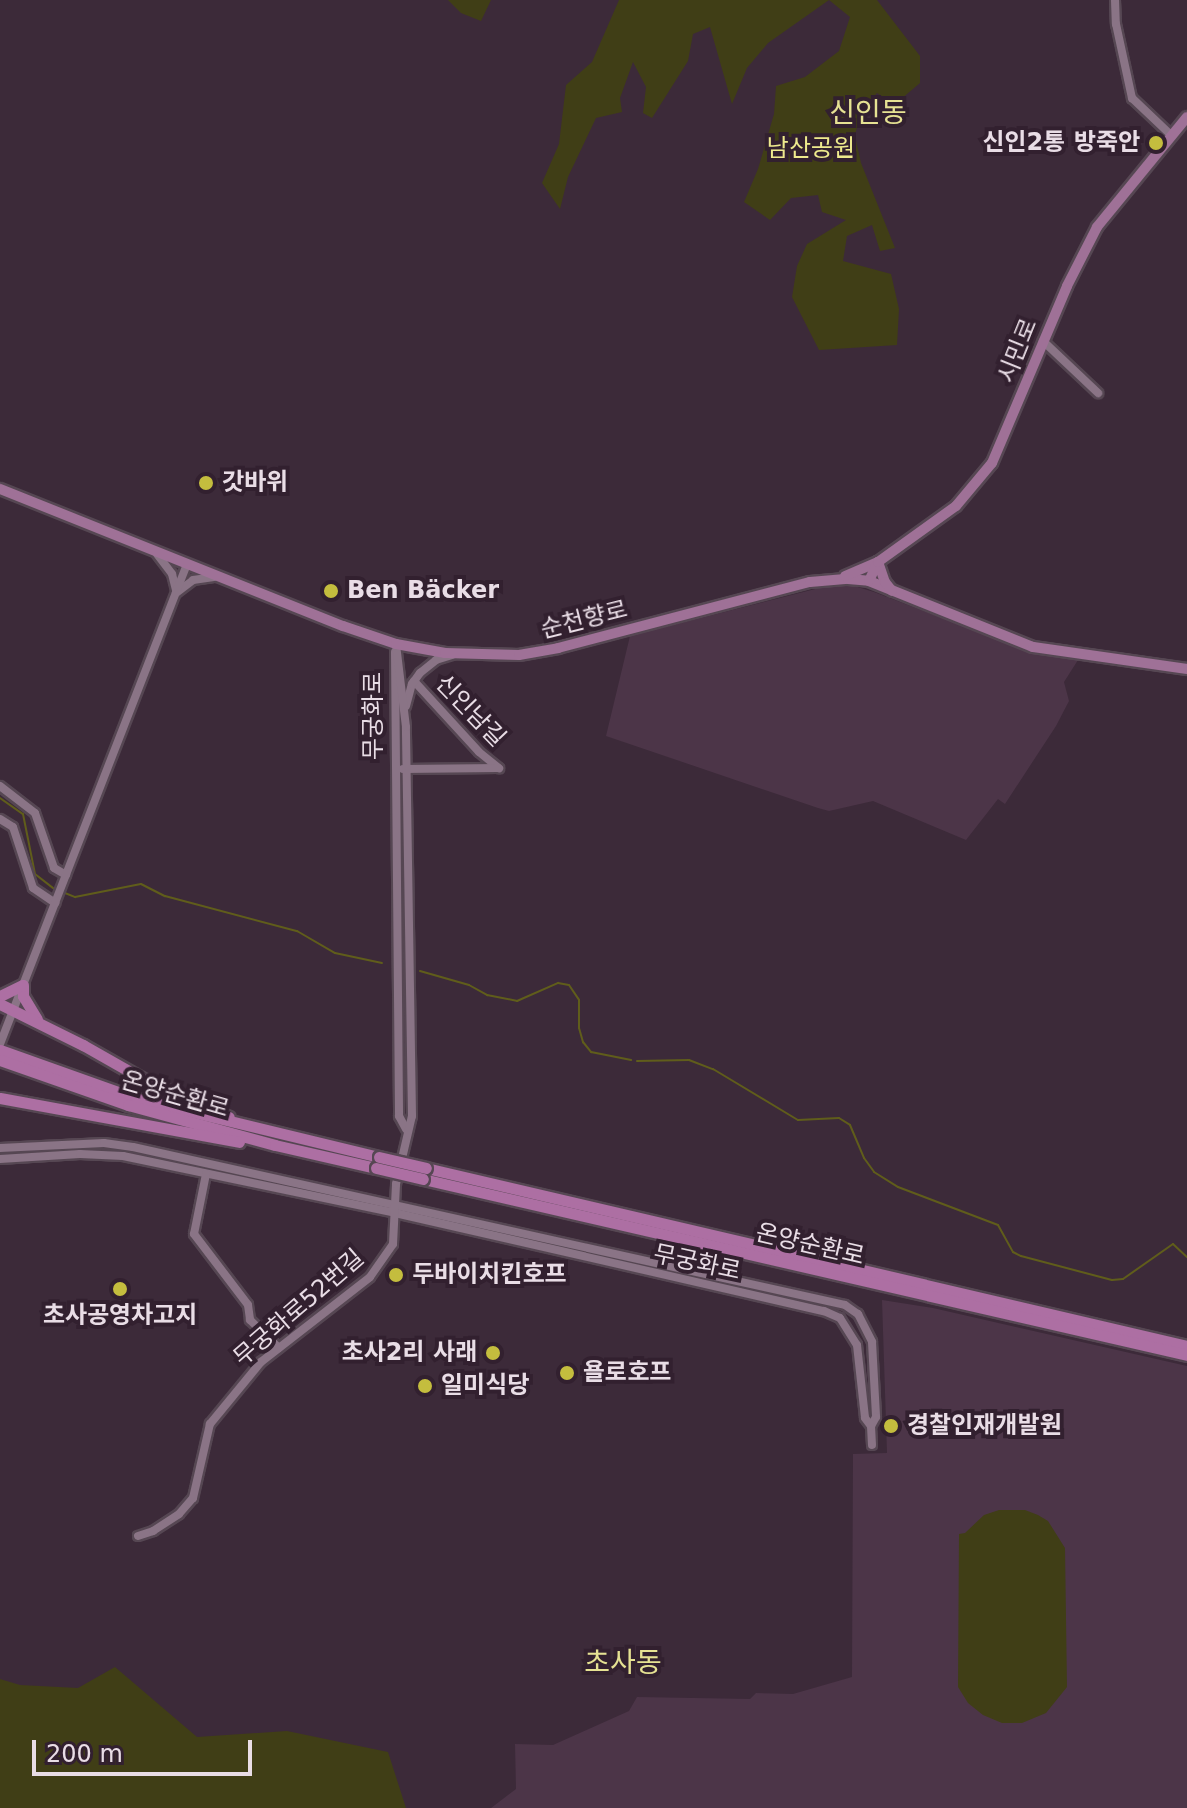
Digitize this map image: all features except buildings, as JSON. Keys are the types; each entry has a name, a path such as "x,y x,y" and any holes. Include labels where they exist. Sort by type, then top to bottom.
{"highway":[{"path":"0,996 23,985 23,996 40,1022"},
{"path":"0,1004 14,1008 148,1082 247,1127"},
{"path":"0,1047 14,1061"},
{"path":"0,1060 14,1061"},
{"name":"온양순환로","path":"14,1061 135,1098 377,1162"},
{"name":"온양순환로","path":"14,1061 100,1097 275,1145 377,1162"},
{"path":"0,1098 237,1142 275,1145"},
{"path":"377,1162 425,1174"},
{"name":"온양순환로","path":"425,1174 1187,1346"},
{"name":"온양순환로","path":"425,1174 1187,1355"}],"main road":[{"name":"시민로","path":"869,581 878,562 956,506 992,463 1014,419 1043,341 1097,227 1187,117"},
{"name":"순천향로","path":"0,489 396,644 460,654 519,655 558,648 810,582 836,579 869,581 1033,647 1187,669"},
{"path":"836,579 878,562 885,582 893,592"}],"street":[{"path":"1115,0 1116,24 1132,98 1172,136"},
{"path":"1043,341 1098,393"},
{"path":"153,550 172,574 176,593"},
{"path":"0,1047 187,564"},
{"path":"176,593 193,580 222,578"},
{"name":"무궁화로","path":"396,644 406,727 412,1116 406,1129 395,1213 840,1318 857,1345 865,1418 871,1426"},
{"name":"무궁화로","path":"396,644 399,1116 406,1129"},
{"path":"406,727 407,700 414,681 428,665 460,654"},
{"name":"신인남길","path":"407,769 499,768 479,752 414,681"},
{"path":"395,769 407,769"},
{"path":"0,786 35,813 54,868 66,875"},
{"path":"0,819 13,827 33,888 55,903"},
{"path":"0,1148 76,1143 133,1147 395,1202"},
{"path":"0,1159 103,1154 395,1213"},
{"path":"206,1174 194,1234 248,1305 250,1320 279,1348"},
{"name":"무궁화로","path":"395,1202 845,1305 858,1314 869,1331 876,1417 871,1426 872,1445"},
{"name":"무궁화로52번길","path":"138,1536 153,1531 179,1514 193,1498 210,1424 261,1362 370,1277 393,1244 395,1213"}],"shaded area":[{"path":"831,585 851,585 1020,648 1078,660 1064,682 1069,701 1056,726 1005,804 998,799 966,840 873,801 829,811 606,736 630,636"},
{"name":"경찰인재개발원","path":"882,1300 933,1308 1187,1366 1187,1808 491,1808 516,1789 515,1744 553,1745 629,1711 637,1697 750,1699 756,1693 793,1694 852,1677 853,1454 887,1453"}],"green space":[{"path":"448,0 491,0 481,21 461,13"},
{"path":"619,0 829,0 768,43 747,68 732,104 710,27 693,34 688,61 652,118 643,113 646,87 633,62 620,98 622,112 596,118 568,177 560,209 542,183 559,144 566,85 592,62"},
{"name":"남산공원","path":"829,0 877,0 920,56 920,83 894,105 877,93 860,113 855,136 861,163 895,248 880,251 872,225 847,236 843,261 891,274 899,309 897,345 819,350 792,297 797,266 807,244 846,220 822,212 818,195 791,198 770,220 744,202 758,169 774,114 776,86 805,77 839,51 850,17"},
{"path":"999,1510 1025,1510 1038,1515 1048,1521 1065,1548 1067,1687 1046,1713 1022,1723 1002,1723 983,1715 968,1703 958,1687 959,1534 965,1533 984,1515"},
{"path":"115,1667 197,1737 287,1731 388,1752 406,1808 0,1808 0,1679 20,1685 78,1688"}],"waterway":[{"path":"0,798 23,814 35,874 53,888"},
{"path":"65,893 75,897 141,884 165,896 297,931 335,953 382,963"},
{"path":"420,971 469,985 487,995 517,1001 558,983 569,985 579,1000 579,1028 583,1042 591,1052 631,1060"},
{"path":"637,1061 689,1060 713,1069 798,1120 839,1118 850,1125 864,1158 874,1172 898,1187 998,1225 1013,1252 1021,1256 1112,1280 1123,1279 1173,1244 1187,1257"}],"place":[{"name":"신인2통 방죽안","path":"1156,143"},
{"name":"갓바위","path":"206,483"},
{"name":"Ben Bäcker","path":"331,591"},
{"name":"두바이치킨호프","path":"396,1275"},
{"name":"초사공영차고지","path":"120,1289"},
{"name":"초사2리 사래","path":"493,1353"},
{"name":"욜로호프","path":"567,1373"},
{"name":"일미식당","path":"425,1386"},
{"name":"경찰인재개발원","path":"891,1426"}],"district":[{"name":"신인동","path":"868,113"},
{"name":"초사동","path":"623,1663"}]}
